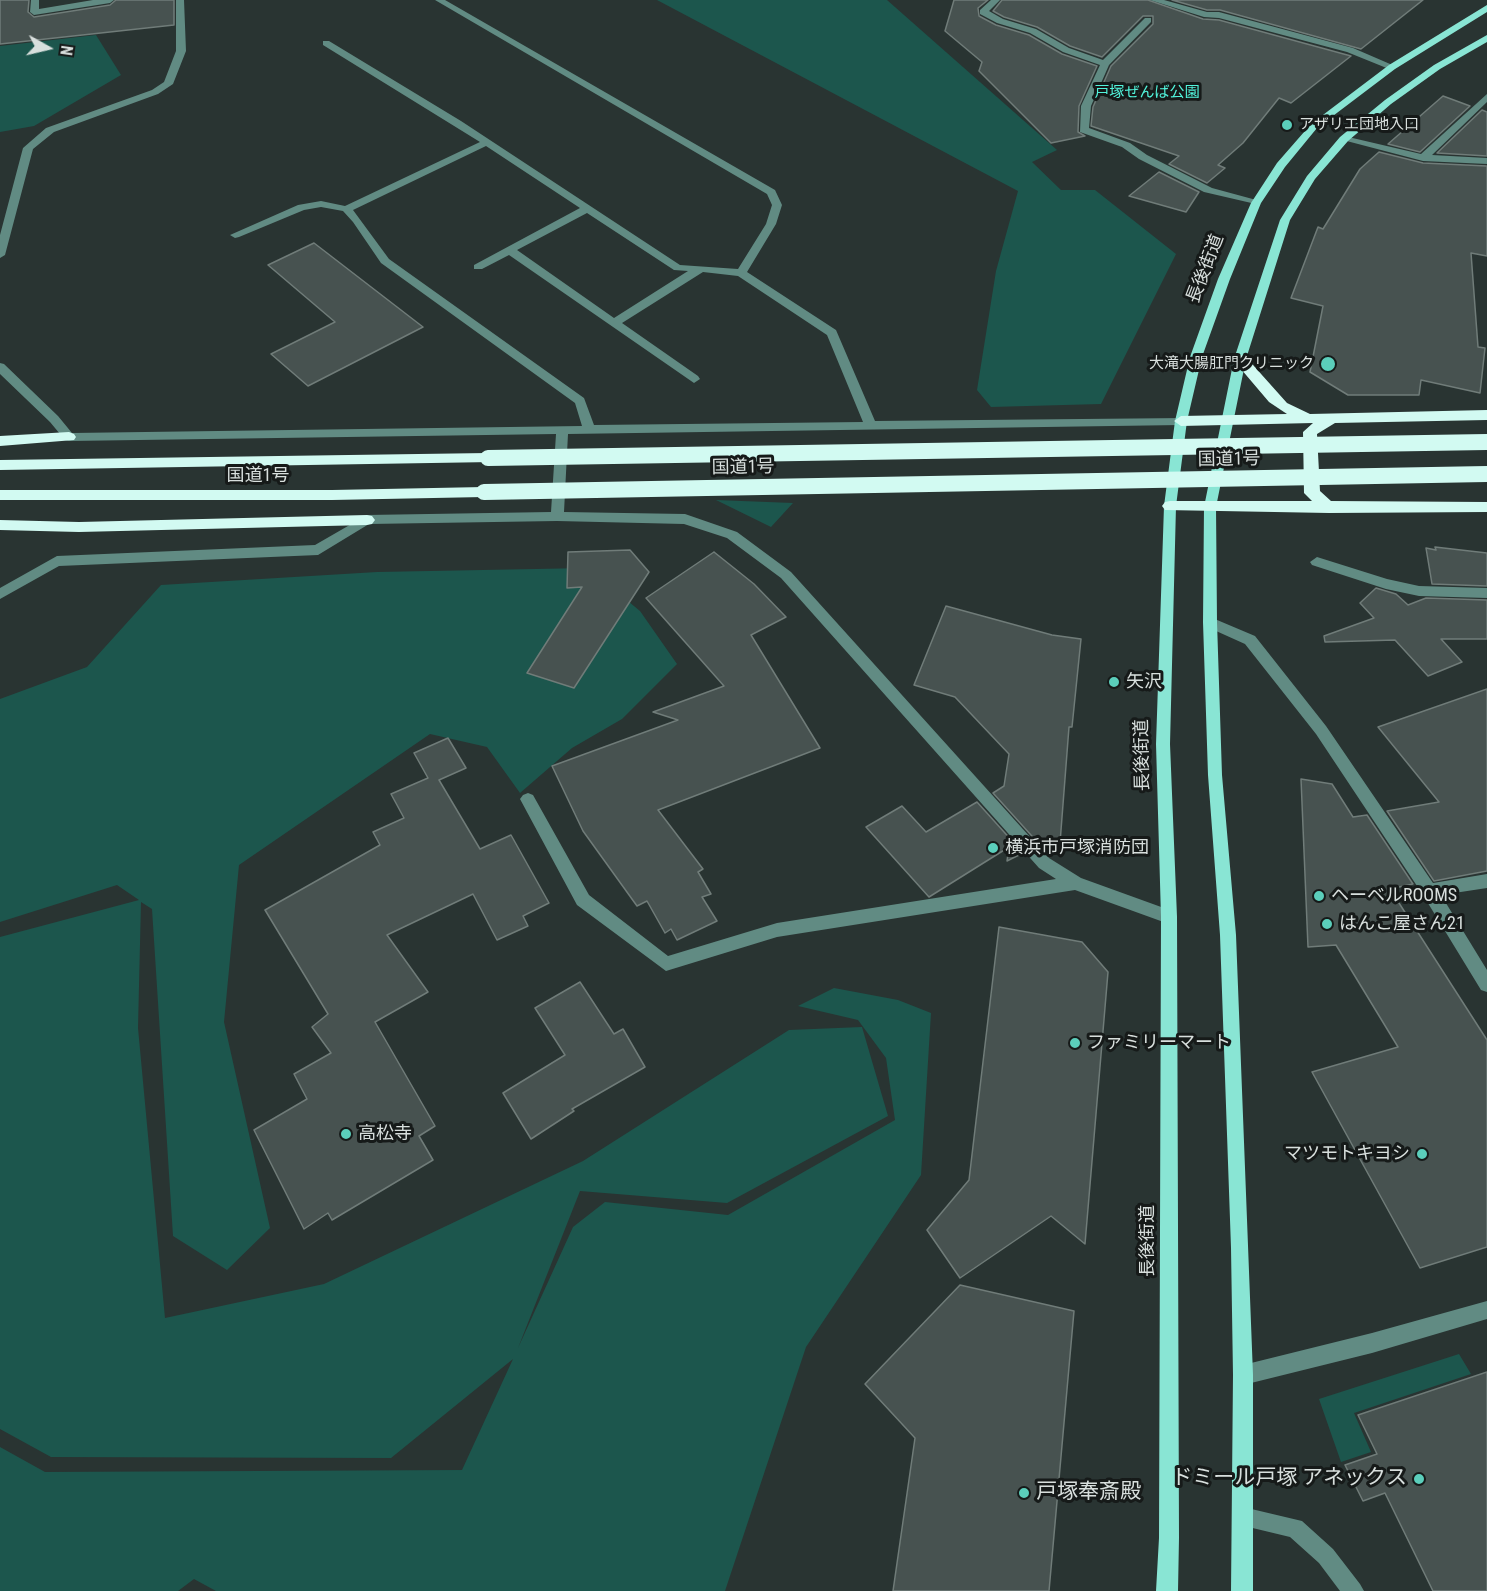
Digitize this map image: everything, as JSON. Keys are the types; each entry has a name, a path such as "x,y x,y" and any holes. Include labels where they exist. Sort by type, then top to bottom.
{"highway":[{"path":"1240,359 1274,399 1299,414 1323,419"},
{"path":"1181,421 1487,415"},
{"path":"1323,419 1310,432 1312,493 1329,508"},
{"path":"0,441 69,437"},
{"name":"国道1号","path":"0,465 1487,442"},
{"name":"国道1号","path":"0,495 332,495 1487,474"},
{"path":"1170,506 1487,507"},
{"path":"0,525 79,527 367,520"}],"main road":[{"name":"長後街道","path":"1167,1591 1169,1538 1169,917 1163,744 1170,506 1181,421 1196,357 1224,279 1256,203 1281,165 1314,126 1392,67 1487,8"},
{"path":"1242,1591 1243,1375 1228,935 1215,775 1210,622 1210,507 1240,359 1285,220 1311,178 1344,139 1388,102 1437,67 1487,38"}],"street":[{"path":"35,0 34,12 110,0"},
{"path":"0,255 28,148 50,130 155,92 168,84 181,51 180,0"},
{"path":"439,0 771,192 777,205 771,224 741,273"},
{"path":"996,0 983,12 1000,21 1033,31 1066,50 1106,64"},
{"path":"1154,0 1350,50 1392,67"},
{"path":"1148,20 1106,64 1086,106 1084,130 1126,145 1143,157 1208,190 1256,203"},
{"path":"326,43 487,142 678,268 701,268 741,273 832,333 871,426"},
{"path":"1423,158 1487,97"},
{"path":"1344,139 1423,158 1487,161"},
{"path":"346,209 487,142"},
{"path":"235,236 302,207 321,204 346,209 357,219 385,261 580,401 589,430"},
{"path":"478,267 589,208"},
{"path":"511,251 694,379"},
{"path":"614,323 701,268"},
{"path":"0,367 54,419 69,437 1181,421"},
{"path":"557,516 562,431"},
{"path":"0,594 57,561 318,550 367,520 557,516 685,519 732,535 786,575 1044,863 1075,883 1169,917"},
{"path":"1317,562 1386,584 1419,591 1487,593"},
{"path":"1210,622 1250,640 1321,730 1429,890 1487,985"},
{"path":"528,799 583,900 666,964 777,930 1075,883"},
{"path":"1429,890 1487,881"},
{"path":"1243,1375 1372,1343 1487,1310"},
{"path":"1243,1517 1294,1528 1326,1556 1353,1591"}],"green space":[{"path":"657,0 887,0 1057,150 1032,162 1061,190 1095,190 1176,254 1101,404 991,407 977,390 996,271 1018,191"},
{"path":"96,35 121,75 34,126 0,132 0,46"},
{"path":"716,500 793,503 771,527"},
{"path":"588,568 640,611 677,664 622,719 572,748 520,793 487,747 430,734 239,865 224,1022 270,1228 227,1270 173,1236 152,909 141,902 138,1028 165,1318 324,1284 583,1161 789,1030 862,1027 888,1116 727,1203 580,1191 518,1348 573,1227 605,1202 728,1215 895,1120 886,1058 858,1020 798,1006 834,988 898,1000 931,1013 921,1175 806,1347 725,1591 216,1591 194,1579 178,1591 0,1591 0,1447 45,1472 462,1470 513,1359 391,1458 51,1457 0,1429 0,937 139,900 117,885 0,922 0,699 87,667 161,585 377,572"},
{"path":"1459,1354 1471,1374 1354,1413 1371,1452 1341,1462 1319,1399"}],"building":[{"path":"0,0 29,0 28,12 34,17 110,5 116,0 174,0 174,25 0,44"},
{"path":"954,0 988,0 978,8 979,16 996,25 1029,35 1062,54 1097,66 1079,106 1078,132 1085,136 1051,143 979,71 982,62 945,31"},
{"path":"1002,0 1148,0 1203,19 1219,20 1351,56 1291,103 1279,98 1243,143 1218,165 1225,168 1207,183 1169,164 1179,156 1091,126 1093,107 1111,66 1153,24 1153,16 1143,16 1102,57 1070,46 1037,27 1004,17 993,11"},
{"path":"1172,0 1423,0 1361,49 1220,10 1207,10"},
{"path":"1443,96 1470,106 1420,152 1388,144"},
{"path":"1482,110 1487,112 1487,156 1437,153"},
{"path":"1379,152 1423,163 1487,166 1487,256 1471,253 1478,347 1485,348 1480,393 1421,380 1419,395 1348,395 1310,372 1323,306 1291,298 1318,227 1323,229 1360,169"},
{"path":"1159,172 1199,192 1186,212 1129,196"},
{"path":"314,243 423,327 308,386 271,354 335,322 268,265"},
{"path":"1435,547 1487,553 1487,586 1432,584 1426,548 1436,550"},
{"path":"630,550 649,572 574,688 527,673 582,587 567,588 568,552"},
{"path":"714,552 754,584 786,617 751,635 820,748 658,810 703,869 698,872 711,894 702,897 717,921 677,940 671,929 665,933 647,901 637,906 583,831 552,766 678,720 653,712 724,686 646,598"},
{"path":"1376,588 1396,594 1408,605 1426,598 1487,600 1487,639 1441,639 1462,662 1428,676 1395,640 1325,642 1324,636 1374,618 1360,603"},
{"path":"946,606 1052,635 1081,639 1072,727 1069,727 1060,843 1047,842 1040,845 993,793 1004,786 1009,754 955,697 914,685"},
{"path":"1487,689 1487,871 1434,881 1387,811 1439,802 1378,727"},
{"path":"448,738 466,768 439,780 480,849 511,835 549,903 523,916 528,926 497,940 473,894 387,935 428,992 375,1022 435,1126 419,1136 433,1160 332,1220 328,1213 304,1229 254,1130 307,1099 294,1074 331,1053 312,1027 328,1014 265,910 380,845 373,832 404,818 391,794 428,778 414,753"},
{"name":"マツモトキヨシ","path":"1301,779 1332,784 1353,817 1367,815 1413,884 1390,889 1487,1040 1487,1247 1420,1268 1312,1072 1398,1047 1336,945 1308,947"},
{"path":"977,802 1023,853 1007,861 1009,847 929,897 866,827 902,806 926,832"},
{"path":"999,927 1082,942 1108,972 1085,1244 1051,1216 960,1278 927,1230 969,1180"},
{"path":"580,982 614,1034 623,1029 645,1067 572,1109 574,1111 531,1139 503,1093 565,1055 535,1008"},
{"path":"960,1285 1074,1311 1049,1591 893,1591 915,1438 865,1384"},
{"name":"ドミール戸塚 アネックス","path":"1487,1372 1487,1591 1433,1591 1385,1493 1363,1501 1345,1465 1377,1454 1358,1415"}],"place":[{"name":"アザリエ団地入口","path":"1287,125"},
{"name":"大滝大腸肛門クリニック","path":"1328,364"},
{"name":"矢沢","path":"1114,682"},
{"name":"横浜市戸塚消防団","path":"993,848"},
{"name":"ヘーベルROOMS","path":"1319,896"},
{"name":"はんこ屋さん21","path":"1327,924"},
{"name":"ファミリーマート","path":"1075,1043"},
{"name":"高松寺","path":"346,1134"},
{"name":"マツモトキヨシ","path":"1422,1154"},
{"name":"ドミール戸塚 アネックス","path":"1419,1479"},
{"name":"戸塚奉斎殿","path":"1024,1493"}],"park label":[{"name":"戸塚ぜんば公園","path":"1147,93"}]}
